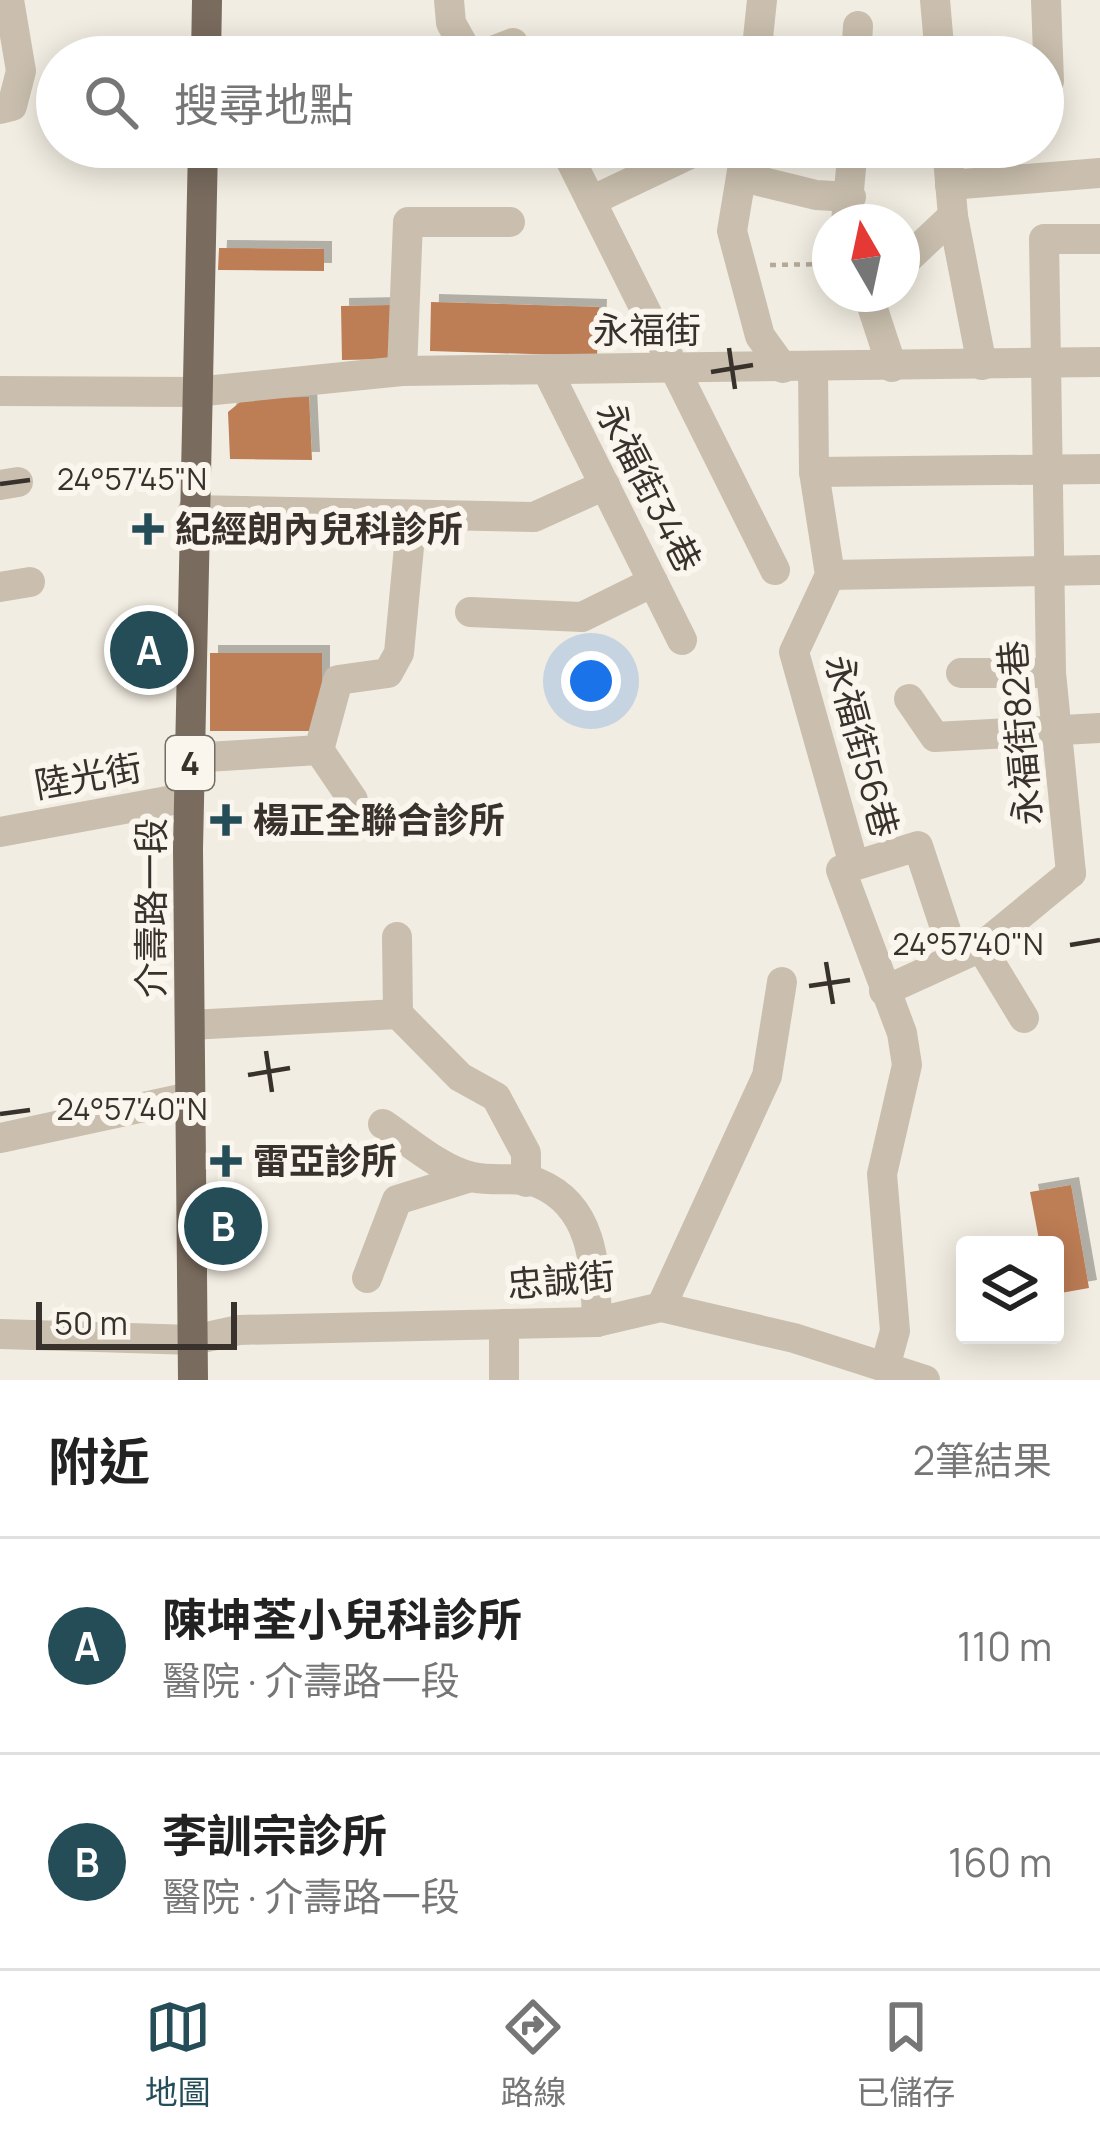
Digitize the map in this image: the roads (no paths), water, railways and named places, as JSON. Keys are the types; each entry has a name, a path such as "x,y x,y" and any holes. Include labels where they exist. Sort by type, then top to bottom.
{"main road":[{"path":"206,36 207,0"},
{"name":"介壽路一段","path":"193,1380 189,797 202,168"}],"street":[{"path":"0,109 12,106 20,87 9,0"},
{"path":"449,0 451,23 460,36"},
{"path":"758,36 762,0"},
{"path":"935,0 938,36"},
{"path":"1046,0 1047,36"},
{"path":"574,168 775,570"},
{"path":"591,201 660,168"},
{"path":"743,168 732,232 745,266 760,336 798,368 830,575 1100,570"},
{"path":"757,168 836,204"},
{"path":"849,204 852,168"},
{"path":"949,168 982,365"},
{"path":"920,241 952,201 1100,173"},
{"path":"402,371 408,222 509,222"},
{"name":"永福街82巷","path":"884,991 968,951 1086,872 1056,726 1051,673 1043,239 1100,239"},
{"path":"875,312 892,367"},
{"name":"永福街","path":"0,391 195,392 402,371 1100,362"},
{"name":"永福街34巷","path":"547,370 682,640"},
{"path":"814,472 1100,469"},
{"path":"194,511 534,517 604,485"},
{"path":"352,800 319,750 338,680 388,674 399,653 412,515"},
{"name":"永福街56巷","path":"830,575 794,652 854,865 841,870 884,991"},
{"path":"470,612 582,617 653,582"},
{"path":"962,673 1051,673"},
{"path":"909,699 935,737 1056,726 1100,728"},
{"path":"190,758 319,750"},
{"name":"陸光街","path":"0,832 189,797"},
{"path":"854,865 918,846 968,951 1024,1018"},
{"path":"397,937 398,1014 460,1077 496,1096 526,1153 526,1182"},
{"path":"661,1307 767,1076 782,982"},
{"path":"884,991 902,1033 907,1065 881,1174 895,1331 885,1367"},
{"path":"190,1025 398,1014"},
{"path":"0,1138 190,1097"},
{"path":"383,1124 471,1177"},
{"path":"368,1278 398,1200 471,1177 535,1181 564,1200 583,1225 595,1255 597,1322"},
{"name":"忠誠街","path":"0,1334 193,1340 239,1330 597,1322 661,1307 794,1338 925,1380"},
{"path":"504,1324 504,1380"}],"place":[{"name":"紀經朗內兒科診所","path":"148,529"},
{"name":"陳坤荃小兒科診所","path":"149,650"},
{"name":"楊正全聯合診所","path":"226,820"},
{"name":"雷亞診所","path":"226,1161"},
{"name":"李訓宗診所","path":"223,1226"}]}
